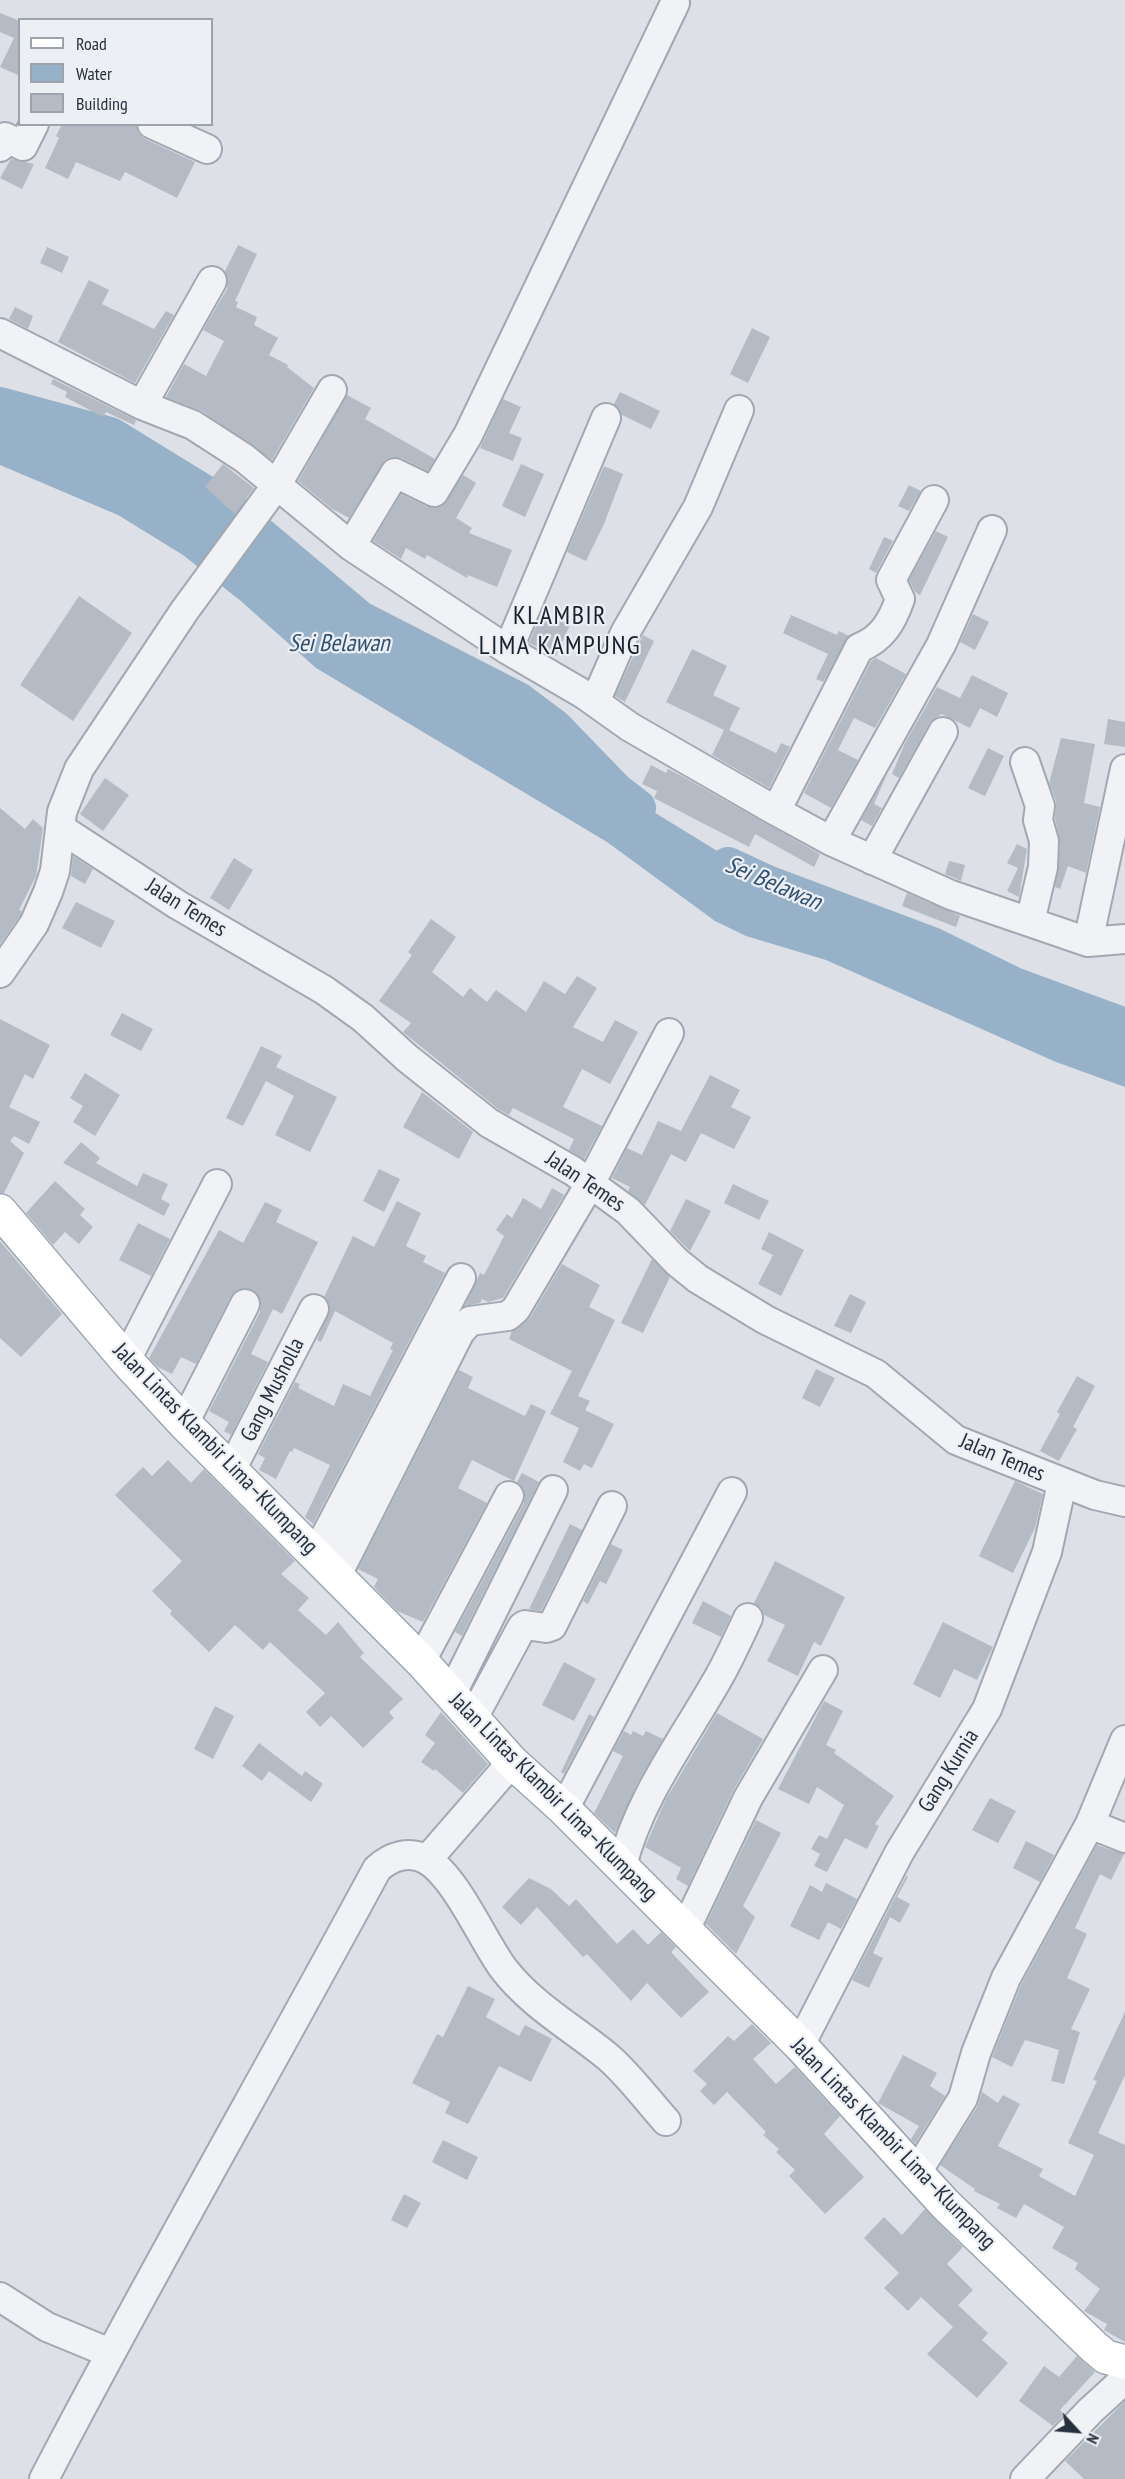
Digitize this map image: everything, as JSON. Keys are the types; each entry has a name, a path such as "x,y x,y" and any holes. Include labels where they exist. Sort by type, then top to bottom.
{"main road":[{"name":"Jalan Lintas Klambir Lima–Klumpang","path":"0,1211 126,1360 184,1423 421,1661 512,1762 564,1809 800,2045 945,2204 1094,2347 1106,2356 1125,2362"}],"street":[{"path":"351,546 395,473 434,492 468,435 675,3"},
{"path":"0,147 5,137 23,146 33,126"},
{"path":"156,126 207,149"},
{"path":"142,405 212,280"},
{"path":"0,333 142,405 193,425 244,458 351,546 508,650 595,702 645,736 831,841 951,895 1088,942 1125,939"},
{"path":"0,973 34,924 48,892 55,872 60,828 69,791 79,769 185,610 276,486 332,390"},
{"path":"595,702 626,633 698,507 739,410"},
{"path":"508,650 606,418"},
{"path":"776,811 860,648 883,634 896,611 900,599 891,580 934,500"},
{"path":"831,841 941,645 992,530"},
{"path":"872,860 943,732"},
{"path":"1025,762 1040,806 1038,820 1044,841 1043,867 1030,922"},
{"path":"1088,942 1125,769"},
{"name":"Jalan Temes","path":"60,828 178,905 324,990 363,1018 406,1058 489,1123 591,1182 628,1211 677,1262 698,1279 766,1320 876,1374 956,1440 1062,1483 1095,1495 1125,1502"},
{"path":"326,1564 460,1332 470,1322 508,1316 516,1309 591,1182 669,1034"},
{"path":"126,1360 217,1184"},
{"path":"326,1564 461,1278"},
{"path":"184,1423 245,1304"},
{"name":"Gang Musholla","path":"231,1470 314,1309"},
{"name":"Gang Kurnia","path":"800,2045 898,1853 987,1709 1047,1552 1062,1483"},
{"path":"462,1707 553,1490"},
{"path":"564,1809 732,1492"},
{"path":"421,1661 509,1496"},
{"path":"462,1707 522,1627 552,1626 612,1506"},
{"path":"622,1866 628,1842 647,1804 694,1716 720,1675 748,1618"},
{"path":"685,1930 748,1798 823,1670"},
{"path":"918,2172 963,2098 976,2053 1006,1978 1090,1824 1125,1740"},
{"path":"427,1860 512,1762"},
{"path":"1090,1824 1125,1838"},
{"path":"44,2479 110,2353 257,2091 377,1869 393,1857 412,1855 427,1860 438,1869 474,1918 503,1968 529,1996 610,2059 666,2121"},
{"path":"0,2297 47,2326 110,2353"},
{"path":"1025,2479 1090,2411 1125,2379"}],"water":[{"name":"Sei Belawan","path":"0,406 22,413 123,460 180,495 295,580 552,741 644,806 810,908 935,966 1125,1030 1125,1087 1056,1062 826,960 746,936 715,921 607,842 316,668 242,602 183,555 118,515 0,465"}],"building":[{"path":"0,13 18,20 18,75 0,67 14,38 0,32"},
{"path":"61,126 136,126 138,133 145,139 195,162 177,198 125,172 120,181 76,162 68,179 45,168 59,138 56,136"},
{"path":"11,159 34,164 22,189 0,178"},
{"path":"238,245 257,254 235,301 238,302 236,307 257,317 254,325 278,338 269,355 288,365 287,367 314,388 272,460 202,411 166,397 184,364 206,376 224,341 203,330 227,289 228,280 225,271"},
{"path":"47,247 69,257 62,273 40,263"},
{"path":"89,280 109,290 102,304 154,329 166,311 174,315 135,383 58,342"},
{"path":"15,307 33,316 28,329 9,319"},
{"path":"752,328 770,337 748,383 730,374"},
{"path":"53,379 136,420 134,425 106,412 103,417 65,397 67,392 51,384"},
{"path":"620,392 660,411 651,429 622,415 614,404"},
{"path":"347,395 371,408 365,419 435,459 428,471 402,458 386,459 349,518 331,508 298,481"},
{"path":"503,399 521,407 509,433 522,438 513,461 480,448"},
{"path":"223,464 254,488 235,514 205,487"},
{"path":"521,464 544,474 525,517 502,506"},
{"path":"604,466 623,474 604,524 586,561 567,552"},
{"path":"463,475 476,483 456,518 472,528 469,533 512,550 497,587 468,575 467,578 427,555 425,559 406,548 401,559 373,541 401,494 427,507 442,506"},
{"path":"909,485 921,491 909,511 898,506"},
{"path":"936,531 948,537 920,595 915,592 909,580"},
{"path":"884,537 893,541 876,573 869,569"},
{"path":"79,596 132,633 73,721 20,685"},
{"path":"542,612 570,625 556,656 529,643"},
{"path":"973,614 989,622 975,650 960,642"},
{"path":"791,615 837,635 839,631 849,636 823,682 816,679 828,654 783,633"},
{"path":"643,635 654,641 625,702 615,696"},
{"path":"692,649 727,666 713,695 740,708 729,730 776,753 781,743 790,747 769,788 712,755 724,730 666,702"},
{"path":"876,658 906,674 875,728 854,718 838,750 858,760 831,808 804,793 871,661"},
{"path":"972,675 1008,693 997,717 980,708 970,728 942,714 929,724 899,778 892,774 905,743 937,687 960,698"},
{"path":"1108,719 1125,722 1125,747 1104,744"},
{"path":"1061,738 1095,744 1084,803 1100,807 1086,873 1068,866 1060,889 1055,887 1060,841 1055,819 1056,801 1049,783"},
{"path":"988,748 1004,756 985,796 968,788"},
{"path":"651,765 666,773 668,769 680,775 820,854 814,867 755,834 749,847 654,798 657,791 642,784"},
{"path":"887,774 874,804 882,808 872,826 861,820"},
{"path":"105,778 129,795 103,831 80,814"},
{"path":"0,808 25,829 33,819 43,828 36,876 19,910 22,911 20,916 0,944"},
{"path":"1017,844 1027,849 1019,897 1007,891 1018,868 1007,863"},
{"path":"73,856 93,869 85,884 71,876"},
{"path":"234,858 253,870 229,910 210,898"},
{"path":"949,861 965,865 961,881 945,874"},
{"path":"907,893 960,916 956,927 902,906"},
{"path":"76,902 115,921 101,948 62,928"},
{"path":"431,919 456,937 432,972 463,997 470,988 487,1002 496,990 526,1012 544,981 565,994 577,976 597,988 573,1027 603,1042 615,1020 638,1032 610,1084 582,1069 563,1107 602,1126 584,1159 569,1150 574,1139 513,1108 509,1115 498,1109 403,1032 411,1023 379,1001 412,955 408,952"},
{"path":"122,1013 153,1029 141,1051 110,1035"},
{"path":"0,1019 50,1045 33,1079 25,1074 9,1107 40,1122 29,1144 14,1136 10,1141 24,1153 4,1193 0,1193"},
{"path":"261,1046 282,1056 276,1067 337,1097 310,1152 275,1135 294,1096 266,1081 243,1126 226,1118"},
{"path":"85,1073 120,1095 95,1136 73,1122 83,1106 70,1098"},
{"path":"710,1075 740,1090 731,1107 751,1117 734,1149 701,1133 686,1162 671,1154 645,1205 628,1191 630,1187 612,1178 627,1148 642,1155 658,1121 681,1131"},
{"path":"422,1092 473,1132 459,1159 403,1127"},
{"path":"81,1142 100,1158 96,1163 137,1186 143,1173 168,1184 161,1199 170,1204 164,1216 63,1163"},
{"path":"379,1169 400,1179 384,1212 363,1201"},
{"path":"55,1181 85,1209 80,1215 93,1227 79,1244 65,1232 53,1245 26,1213"},
{"path":"733,1184 769,1201 759,1220 724,1203"},
{"path":"552,1188 564,1195 503,1298 488,1302 482,1299 480,1303 465,1306 480,1273 484,1275 504,1236 496,1230 507,1214 512,1218 523,1198 541,1209"},
{"path":"686,1199 711,1211 690,1251 670,1231"},
{"path":"397,1201 421,1213 406,1246 426,1256 423,1262 445,1273 313,1524 305,1517 330,1465 294,1448 292,1452 290,1451 276,1479 259,1470 265,1458 258,1454 295,1382 300,1384 298,1388 334,1406 343,1384 370,1396 393,1350 390,1349 393,1343 335,1311 321,1342 317,1340 330,1309 324,1297 353,1236 374,1247"},
{"path":"265,1202 282,1210 276,1222 318,1242 282,1314 273,1309 251,1354 268,1362 231,1435 224,1431 229,1422 209,1411 260,1312 261,1303 258,1295 245,1288 237,1290 231,1296 196,1364 181,1357 172,1374 158,1367 149,1358 219,1230 243,1243"},
{"path":"138,1223 170,1239 151,1276 119,1260"},
{"path":"769,1232 804,1250 781,1296 758,1284 773,1255 761,1249"},
{"path":"0,1241 62,1314 21,1357 0,1338"},
{"path":"652,1259 670,1277 643,1333 621,1323"},
{"path":"562,1264 600,1285 589,1307 615,1320 578,1396 590,1401 585,1410 614,1424 592,1468 584,1464 580,1471 563,1462 579,1428 550,1414 572,1371 509,1339 512,1331 530,1318"},
{"path":"850,1294 866,1302 851,1333 834,1326"},
{"path":"816,1369 835,1378 820,1407 802,1398"},
{"path":"459,1370 473,1377 468,1388 525,1416 531,1404 546,1411 514,1481 472,1460 458,1488 487,1503 423,1622 397,1611 374,1587 378,1579 358,1569"},
{"path":"1077,1376 1095,1386 1073,1427 1077,1429 1059,1461 1040,1451 1060,1414 1057,1412"},
{"path":"168,1460 191,1483 204,1469 295,1561 281,1574 309,1598 298,1610 326,1635 338,1622 364,1653 360,1657 403,1699 389,1712 394,1718 363,1748 331,1716 320,1727 306,1712 325,1693 270,1642 263,1650 235,1625 209,1652 170,1614 172,1611 152,1591 182,1561 115,1495 143,1467 152,1476"},
{"path":"522,1473 539,1482 462,1636 455,1632 524,1503 525,1495 517,1482"},
{"path":"1015,1481 1043,1494 1035,1528 1013,1573 979,1556"},
{"path":"570,1524 582,1530 541,1611 529,1609"},
{"path":"611,1544 623,1550 606,1584 600,1581 588,1604 583,1601"},
{"path":"775,1561 845,1597 821,1646 814,1642 798,1676 767,1661 785,1625 764,1615 761,1608 754,1603"},
{"path":"703,1601 731,1616 721,1637 692,1623"},
{"path":"943,1622 993,1647 977,1680 954,1669 940,1698 913,1684"},
{"path":"564,1662 596,1679 574,1721 542,1705"},
{"path":"824,1701 843,1711 826,1745 836,1750 834,1753 894,1796 875,1824 879,1826 867,1849 845,1838 827,1872 814,1866 820,1854 811,1849 819,1835 827,1839 844,1805 817,1787 809,1804 778,1789"},
{"path":"215,1706 234,1716 213,1759 194,1749"},
{"path":"441,1712 488,1764 463,1793 435,1769 434,1771 421,1762 435,1743 425,1735"},
{"path":"717,1713 763,1739 733,1791 688,1886 676,1879 681,1868 645,1847 666,1799"},
{"path":"589,1714 594,1717 564,1774 561,1772"},
{"path":"624,1731 631,1735 633,1731 643,1736 646,1731 663,1739 637,1784 615,1833 594,1813 623,1756 613,1751"},
{"path":"259,1743 302,1776 305,1771 323,1784 311,1802 269,1771 262,1781 242,1766"},
{"path":"990,1798 1016,1811 998,1843 972,1830"},
{"path":"756,1820 781,1833 743,1906 755,1917 736,1954 706,1924"},
{"path":"1026,1841 1054,1855 1040,1882 1013,1868"},
{"path":"1097,1845 1124,1854 1111,1880 1100,1874 1075,1928 1087,1934 1067,1978 1090,1989 1071,2029 1080,2032 1064,2084 1051,2081 1059,2050 1025,2040 1012,2067 992,2057 1021,1985"},
{"path":"906,1876 908,1877 897,1897 910,1904 900,1923 890,1917 873,1953 883,1958 869,1988 852,1980"},
{"path":"529,1878 551,1889 569,1906 576,1899 617,1944 633,1929 648,1945 661,1932 676,1947 671,1952 709,1992 681,2018 647,1983 631,2001 587,1954 583,1957 537,1907 521,1925 502,1907"},
{"path":"826,1883 857,1899 841,1929 828,1922 819,1940 790,1926 810,1885 822,1892"},
{"path":"468,1986 495,1999 486,2017 519,2036 525,2025 552,2039 531,2082 499,2066 468,2124 445,2113 450,2102 412,2083 437,2034 443,2037"},
{"path":"1125,2012 1125,2075 1098,2133 1125,2145 1125,2342 1104,2330 1107,2324 1084,2311 1100,2289 1075,2269 1078,2263 1052,2248 1064,2227 1024,2204 1016,2218 997,2208 1000,2204 974,2191 975,2189 940,2165 977,2107 982,2092 998,2103 1003,2095 1020,2104 998,2146 1043,2169 1039,2176 1075,2196 1094,2155 1068,2143 1097,2081 1093,2080"},
{"path":"752,2024 771,2043 753,2059 776,2084 795,2067 840,2116 824,2134 864,2177 825,2214 789,2176 795,2170 776,2152 779,2149 763,2135 766,2132 727,2092 714,2105 700,2091 707,2084 693,2071 728,2036 734,2041"},
{"path":"903,2055 937,2073 930,2086 945,2096 915,2144 911,2139 919,2126 878,2103"},
{"path":"443,2140 478,2157 467,2180 432,2162"},
{"path":"404,2194 421,2203 407,2228 391,2220"},
{"path":"925,2209 963,2247 947,2264 973,2290 958,2305 988,2333 982,2340 1008,2363 977,2398 927,2354 953,2327 921,2297 908,2311 884,2288 899,2273 864,2238 884,2217 902,2235"},
{"path":"1077,2356 1095,2372 1060,2410 1064,2414 1053,2426 1019,2401 1044,2366 1059,2377"},
{"path":"1125,2401 1125,2479 1084,2479 1065,2461"}],"waterway":[{"name":"Sei Belawan","path":"0,406 110,436 224,506 360,620 518,701 554,728 615,791 637,808"},
{"name":"Sei Belawan","path":"728,866 767,884 932,946 1014,986 1125,1027"}],"district":[{"name":"KLAMBIR LIMA KAMPUNG","path":"560,632"}]}
